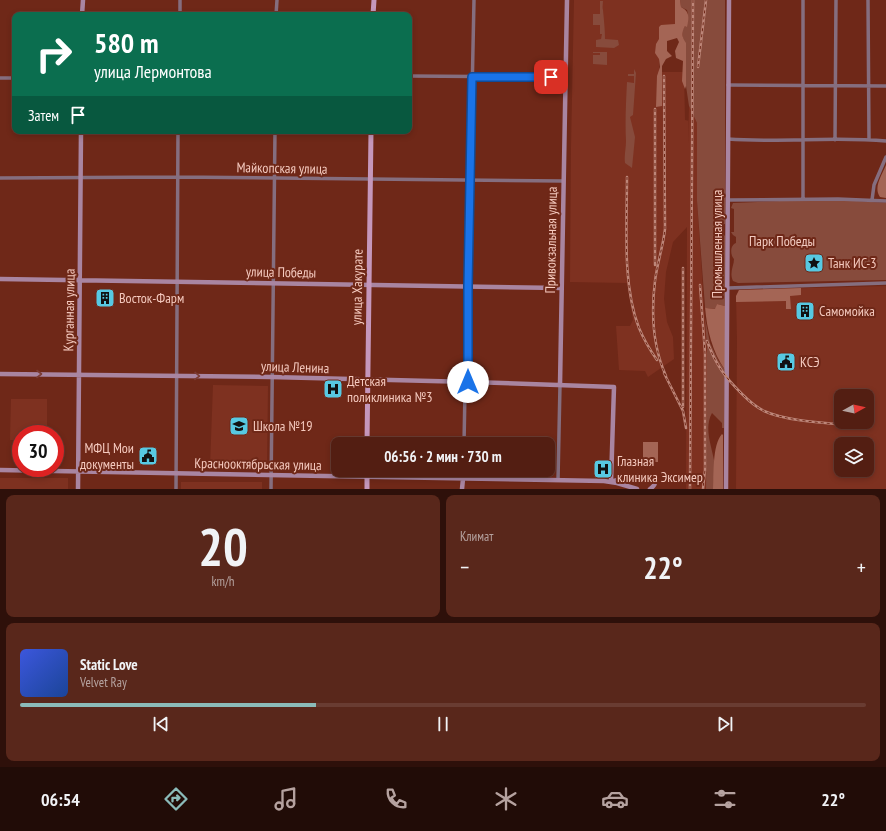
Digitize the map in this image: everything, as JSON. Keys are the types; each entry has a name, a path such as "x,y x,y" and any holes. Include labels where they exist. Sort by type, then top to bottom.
{"main road":[{"path":"373,12 374,0"},
{"name":"улица Хакурате","path":"367,437 371,134"},
{"path":"367,478 367,489"}],"street":[{"path":"82,0 82,12"},
{"path":"180,0 180,12"},
{"path":"276,12 277,0"},
{"path":"464,437 465,390 468,382 468,286 474,0"},
{"name":"Привокзальная улица","path":"558,480 565,77 568,0"},
{"name":"Промышленная улица","path":"726,489 729,0"},
{"path":"803,0 803,199"},
{"path":"835,140 836,0"},
{"path":"868,0 869,139"},
{"path":"412,76 565,77"},
{"path":"0,78 12,78"},
{"path":"728,85 886,86"},
{"name":"Курганная улица","path":"78,489 81,134"},
{"path":"176,489 178,134"},
{"path":"271,489 271,377 275,134"},
{"path":"728,140 802,141 869,139 886,141"},
{"path":"872,200 874,185 886,157"},
{"name":"Майкопская улица","path":"0,178 177,177 563,181"},
{"path":"728,200 803,199 886,201"},
{"name":"улица Победы","path":"0,279 273,282 561,288"},
{"path":"728,288 886,283"},
{"name":"улица Ленина","path":"0,374 271,377 614,387 611,482"},
{"name":"Краснооктябрьская улица","path":"0,470 611,482"},
{"path":"635,477 632,482 633,487 636,489"},
{"path":"611,482 635,477 652,477 654,484 650,489"},
{"path":"462,489 463,479"},
{"path":"611,482 636,489"}],"shaded area":[{"path":"574,0 676,0 677,26 659,27 659,72 684,72 685,120 689,121 689,106 697,123 697,201 707,349 706,489 686,489 687,227 673,242 666,272 664,299 667,322 673,337 674,359 648,377 645,371 619,370 616,326 630,326 633,320 627,283 570,282"},
{"path":"675,0 680,0 681,7 688,15 687,27 685,26 683,33 686,43 686,86 685,89 682,81 683,61 676,58 675,51 679,42 677,38 667,41 667,51 672,56 666,59 662,66 662,106 656,107 657,76 660,67 659,59 655,53 656,44 659,39 659,27 661,25 675,24"},
{"path":"886,165 886,198 880,197 877,189"},
{"path":"886,286 886,489 736,489 736,296 739,290"},
{"path":"801,288 801,295 790,296 791,309 786,309 786,301 736,302 736,296 739,290"},
{"path":"717,304 725,306 725,370 713,348 706,316 705,307 715,309"},
{"name":"Школа №19","path":"213,385 268,386 267,467 210,467"},
{"path":"11,399 47,399 47,425 12,425 12,440 10,440"},
{"path":"722,434 723,489 713,489 715,453"},
{"path":"643,442 658,442 658,462 643,462"},
{"path":"0,478 68,478 68,489 0,489"},
{"path":"181,482 262,482 262,489 181,489"}],"green space":[{"path":"680,0 725,0 725,306 717,304 716,309 705,307 697,201 697,123 689,106 686,86 686,58 682,31 688,21 688,14 687,10 681,7"},
{"path":"600,1 603,1 605,39 618,40 619,45 614,48 596,47 596,40 601,39 602,34 600,34 600,25 593,25 593,14 600,14"},
{"path":"593,52 607,52 607,65 593,64 593,55 600,55 600,53"},
{"path":"634,69 636,73 633,115 630,117 635,137 632,168 625,163 625,157 627,82 634,83 634,76 628,76 628,74 634,74"},
{"name":"Парк Победы","path":"827,199 886,203 886,280 738,283 733,281 732,272 734,259 731,250 736,243 736,237 731,232 734,232 734,209 731,208 733,203"},
{"path":"705,318 710,343 718,360 725,370 724,428 722,428 722,423 712,413 708,430 714,460 713,489 706,489 707,349"}],"railway":[{"path":"690,489 693,0"},
{"path":"698,67 706,0"},
{"path":"664,76 665,229 656,275 653,317 658,353 666,376"},
{"path":"655,109 655,265"},
{"path":"627,177 626,234 630,292 639,328 647,345 657,360"},
{"path":"683,268 683,407"},
{"path":"700,285 705,353 705,470 703,489"},
{"path":"707,341 717,364 725,376 753,404 764,411 785,418 834,424"},
{"path":"664,373 683,411 686,428"}],"place":[{"name":"Танк ИС-3","path":"814,263"},
{"name":"Восток-Фарм","path":"105,298"},
{"name":"Самомойка","path":"805,311"},
{"name":"КСЭ","path":"786,362"},
{"name":"Детская поликлиника №3","path":"333,389"},
{"name":"Школа №19","path":"239,426"},
{"name":"МФЦ Мои документы","path":"148,456"},
{"name":"Глазная клиника Эксимер","path":"603,469"}],"route":[{"path":"468,382 468,286 472,77 551,77"}]}
